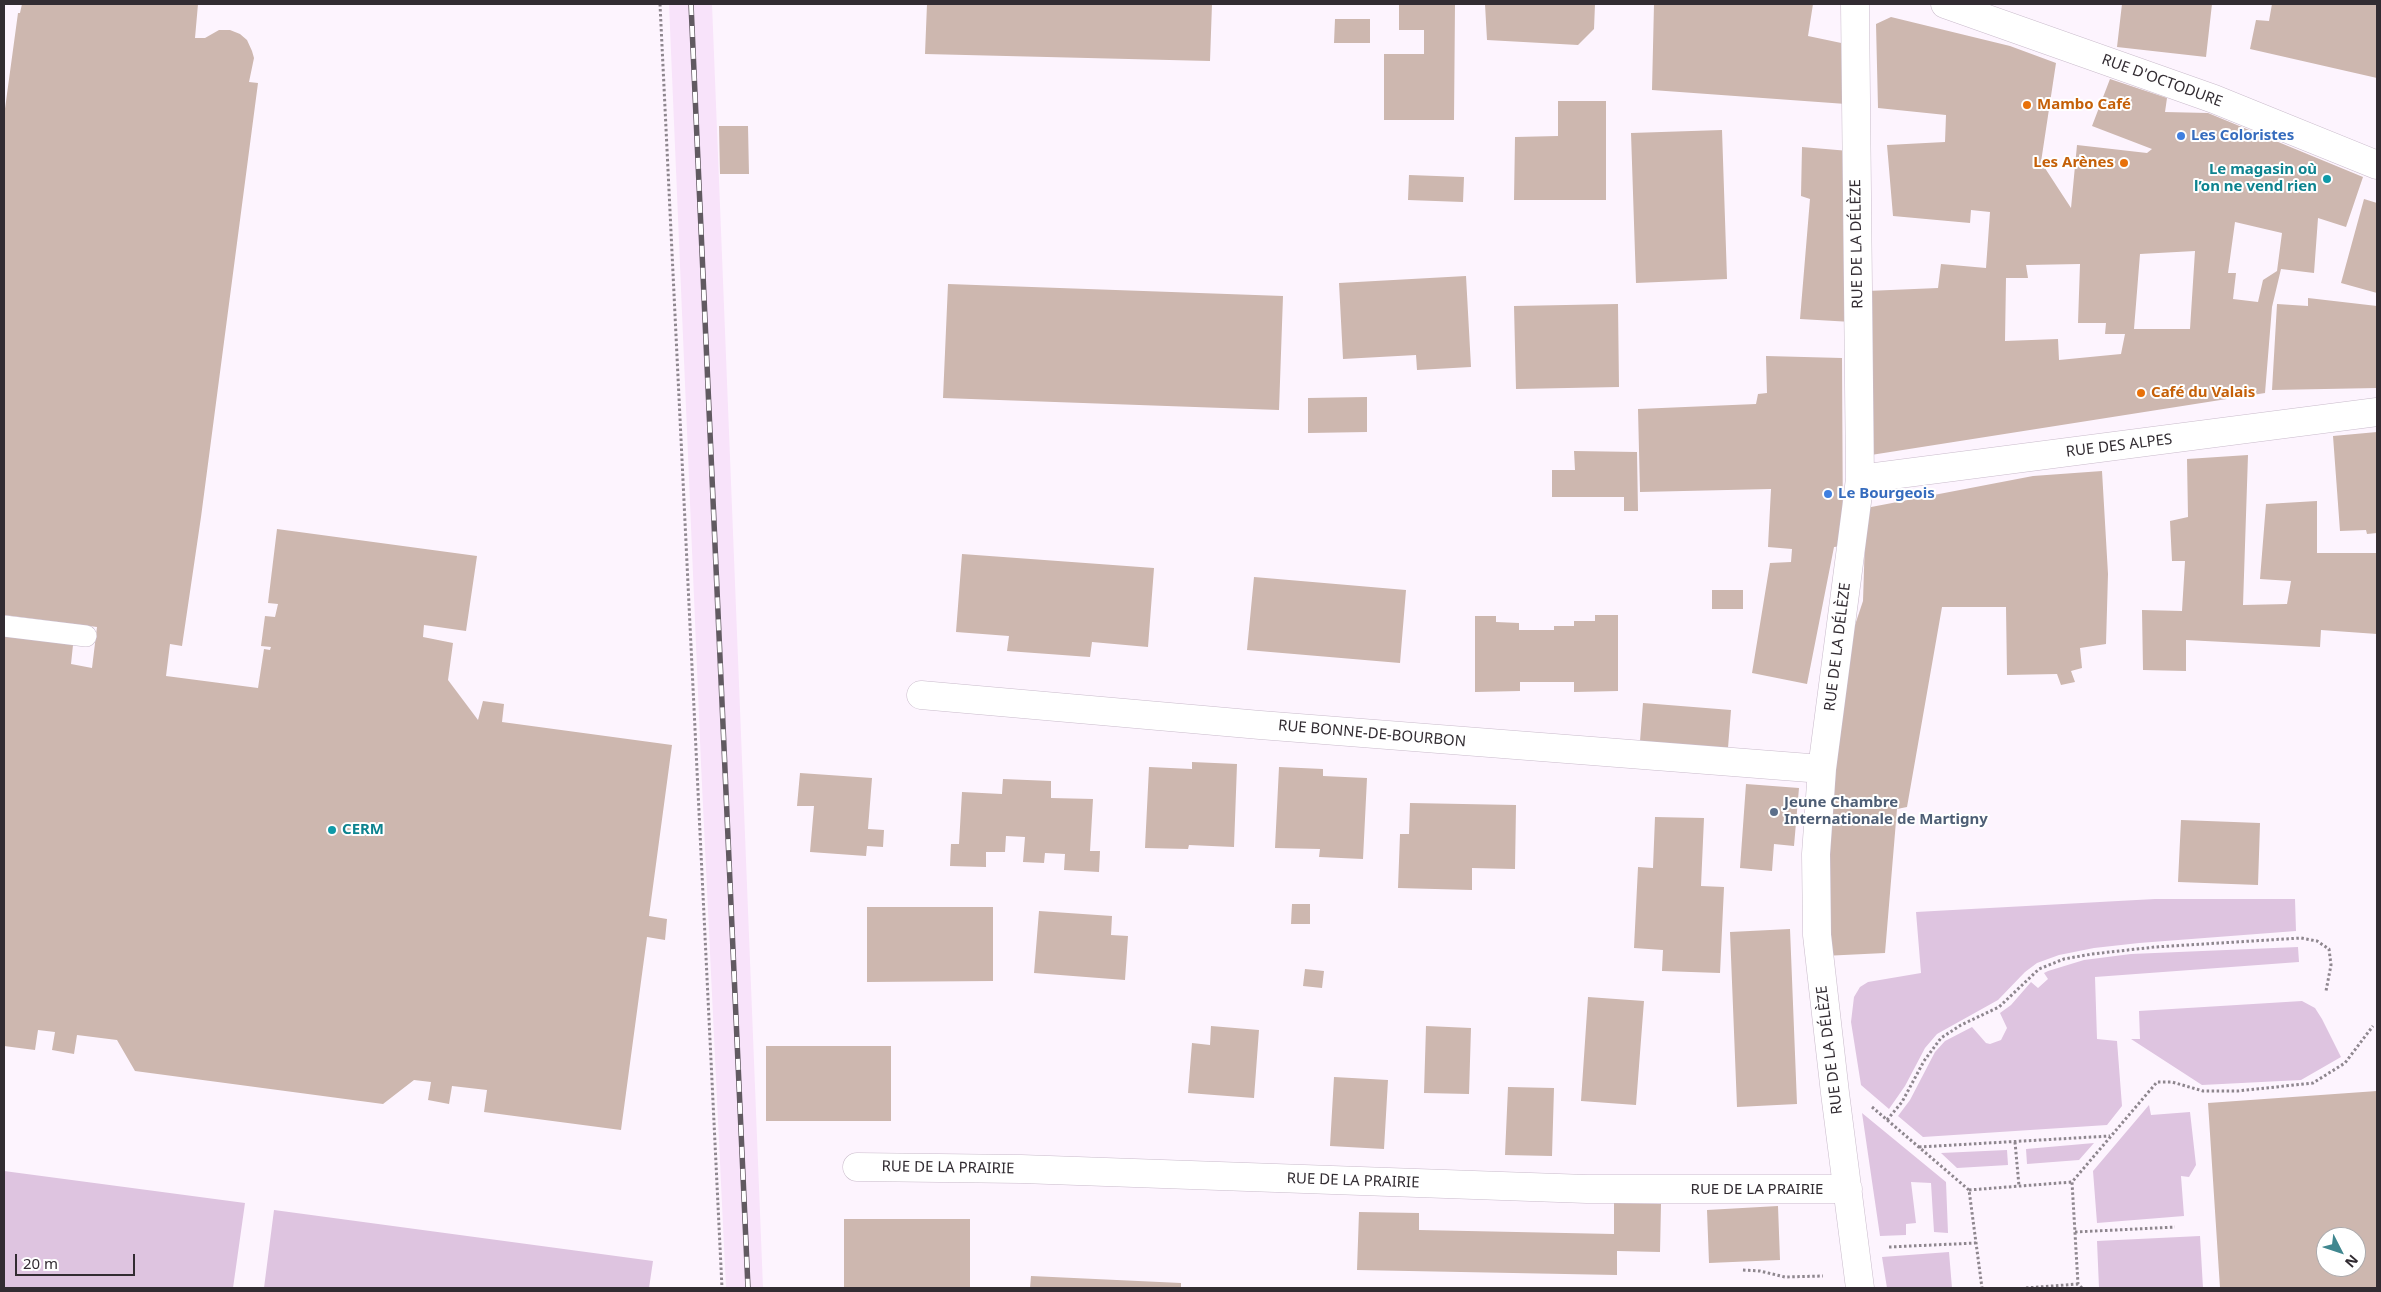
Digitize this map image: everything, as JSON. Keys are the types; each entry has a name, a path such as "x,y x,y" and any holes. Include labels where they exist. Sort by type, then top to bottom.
{"street":[{"name":"RUE DE LA DÉLÈZE","path":"1855,4 1860,479 1822,769 1816,846 1817,934 1826,1027 1858,1271"},
{"name":"RUE D'OCTODURE","path":"1945,4 2205,96 2377,165"},
{"name":"RUE DES ALPES","path":"1860,479 2377,412"},
{"name":"RUE BONNE-DE-BOURBON","path":"922,695 1260,725 1822,769"},
{"name":"RUE DE LA PRAIRIE","path":"857,1167 1021,1169 1587,1189 1848,1189"}],"lane":[{"path":"4,626 86,636"}],"path":[{"path":"660,4 722,1288"},
{"path":"1887,1120 1902,1102 1924,1061 1941,1038 1961,1025 1999,1007 2039,968 2064,959 2155,947 2301,938 2317,941 2329,949 2331,965 2326,991"},
{"path":"2082,1288 2078,1284 2072,1182 2157,1082 2172,1082 2203,1091 2238,1090 2313,1083 2345,1063 2373,1026"},
{"path":"1835,1096 1852,1095 1866,1102 1969,1190 1982,1288"},
{"path":"1919,1147 2111,1136"},
{"path":"2016,1142 2019,1186"},
{"path":"1969,1190 2072,1182"},
{"path":"2075,1232 2175,1227"},
{"path":"1743,1270 1760,1271 1785,1277 1858,1271 1976,1242"},
{"path":"2026,1288 2078,1284"}],"shaded area":[{"path":"669,4 712,4 763,1288 726,1288 701,764"},
{"path":"2155,899 2295,899 2296,931 2139,943 2094,948 2059,955 2037,963 2025,972 1998,1000 1937,1034 1925,1048 1905,1086 1889,1109 1861,1085 1851,1022 1854,997 1860,987 1868,982 1921,973 1916,912"},
{"path":"2298,947 2299,962 2095,977 2097,1039 2117,1041 2122,1106 2107,1125 1923,1137 1898,1116 1910,1100 1935,1052 1945,1041 1972,1027 1986,1043 1990,1044 2001,1040 2007,1028 2000,1013 2011,1005 2031,982 2038,988 2048,979 2044,973 2048,971 2084,960 2131,954"},
{"path":"2302,1001 2315,1008 2341,1057 2301,1080 2202,1085 2131,1039 2140,1039 2139,1011"},
{"path":"2149,1105 2151,1115 2190,1112 2196,1165 2189,1177 2181,1176 2184,1216 2097,1223 2093,1171"},
{"path":"1862,1113 1946,1182 1948,1233 1934,1232 1931,1183 1911,1182 1916,1223 1906,1224 1906,1235 1880,1236"},
{"path":"2094,1143 2079,1160 2027,1164 2026,1149"},
{"path":"2007,1150 2008,1165 1957,1168 1941,1153"},
{"path":"4,1171 245,1203 233,1288 4,1288"},
{"path":"274,1210 653,1261 649,1288 264,1288"},
{"path":"2200,1236 2203,1288 2099,1288 2097,1241"},
{"path":"1949,1252 1952,1288 1887,1288 1882,1257"}],"building":[{"name":"CERM","path":"22,4 198,4 195,38 205,38 219,30 230,30 240,34 247,40 254,58 249,82 258,83 201,517 182,646 170,644 166,676 258,688 264,649 270,650 271,647 261,646 265,616 275,617 278,604 268,603 277,529 477,556 466,631 424,625 423,637 453,643 448,680 478,720 483,701 504,704 502,722 672,745 649,916 667,919 665,940 647,937 621,1130 484,1112 487,1090 452,1086 449,1104 428,1100 431,1082 414,1080 383,1104 135,1071 117,1040 77,1035 74,1054 52,1050 55,1032 38,1030 35,1050 4,1046 4,635 73,645 71,664 92,668 97,627 4,615 4,116 18,13 20,13"},
{"path":"927,4 1212,4 1210,61 925,54"},
{"path":"1399,4 1455,4 1454,120 1384,120 1384,54 1424,54 1424,30 1399,30"},
{"path":"1485,4 1595,4 1594,29 1578,45 1487,40"},
{"path":"1654,4 1813,4 1808,36 1846,44 1846,104 1652,90"},
{"path":"2122,4 2212,4 2206,57 2117,47"},
{"path":"2272,4 2377,4 2377,78 2250,49 2256,20 2269,21"},
{"path":"1891,17 2010,46 2056,63 2041,162 2071,208 2077,145 2147,153 2152,149 2092,126 2110,79 2167,98 2165,112 2208,113 2363,177 2346,227 2318,218 2314,273 2281,269 2272,307 2265,393 1871,455 1867,291 1938,288 1941,264 1986,268 1990,212 1971,210 1970,223 1893,216 1887,145 1945,142 1946,115 1878,108 1876,24","holes":["2235,222 2282,233 2277,271 2263,280 2258,302 2233,299 2236,273 2228,273","2195,251 2190,329 2134,329 2140,254","2080,264 2078,323 2106,323 2105,334 2125,334 2121,354 2059,360 2058,339 2005,341 2006,278 2028,278 2026,265"]},
{"path":"1335,19 1370,19 1370,43 1334,43"},
{"path":"1558,101 1606,101 1606,200 1514,200 1515,137 1558,136"},
{"path":"719,126 748,126 749,174 720,174"},
{"path":"1722,130 1727,279 1636,283 1631,133"},
{"path":"1802,147 1849,151 1852,322 1800,319 1810,199 1801,196"},
{"path":"1409,175 1464,177 1463,202 1408,200"},
{"path":"2364,199 2377,203 2377,293 2341,283"},
{"path":"1466,276 1471,367 1417,370 1416,355 1343,359 1339,283"},
{"path":"948,284 1283,296 1279,410 943,398"},
{"path":"2308,298 2377,306 2377,388 2272,390 2277,304 2308,306"},
{"path":"1618,304 1619,387 1516,389 1514,306"},
{"path":"1766,356 1842,358 1843,546 1834,547 1807,684 1752,673 1770,563 1791,562 1792,549 1768,547 1771,489 1640,492 1638,409 1756,404 1758,394 1767,393"},
{"path":"1367,397 1367,432 1308,433 1308,398"},
{"path":"2377,432 2377,533 2367,534 2366,530 2340,531 2333,436"},
{"path":"1574,451 1637,452 1638,511 1624,511 1624,497 1552,497 1552,470 1575,470"},
{"path":"2248,455 2243,605 2287,604 2291,581 2260,579 2266,504 2317,501 2317,553 2377,553 2377,634 2321,630 2320,647 2186,640 2186,671 2143,670 2142,610 2182,611 2185,561 2172,561 2170,521 2188,517 2187,459"},
{"path":"2102,471 2108,574 2106,644 2080,648 2082,668 2071,671 2075,682 2061,685 2057,674 2007,675 2006,607 1942,607 1907,807 1897,809 1885,953 1823,956 1822,811 1845,655 1863,601 1866,508 2033,476"},
{"path":"962,554 1154,568 1148,647 1092,642 1090,657 1007,651 1009,636 956,632"},
{"path":"1254,577 1406,590 1400,663 1247,650"},
{"path":"1712,590 1743,590 1743,609 1712,609"},
{"path":"1595,615 1618,615 1618,691 1574,692 1574,682 1520,682 1520,691 1475,692 1475,616 1496,616 1496,622 1519,623 1519,630 1554,630 1554,626 1574,626 1574,621 1595,621"},
{"path":"1643,703 1731,710 1728,748 1640,741"},
{"path":"1192,762 1237,764 1234,847 1189,845 1188,849 1145,848 1149,767 1192,769"},
{"path":"1279,767 1323,769 1323,776 1367,778 1363,859 1319,857 1320,849 1275,848"},
{"path":"800,773 872,778 868,829 884,830 883,847 867,846 866,856 810,852 814,806 797,806"},
{"path":"1003,779 1051,781 1051,798 1093,799 1090,851 1100,851 1099,872 1064,870 1065,854 1045,853 1044,863 1023,862 1025,837 1006,836 1005,852 986,852 986,867 950,866 951,844 959,844 962,792 1002,794"},
{"path":"1746,784 1799,788 1794,846 1774,844 1772,871 1740,868"},
{"path":"1410,803 1516,805 1515,869 1472,868 1472,890 1398,888 1400,834 1409,834"},
{"path":"1655,817 1704,818 1701,886 1724,887 1720,973 1662,971 1663,950 1634,948 1638,867 1653,868"},
{"path":"2181,820 2260,823 2258,885 2178,882"},
{"path":"1292,904 1310,904 1310,924 1291,924"},
{"path":"867,907 993,907 993,981 867,982"},
{"path":"1039,911 1112,916 1111,935 1128,936 1125,980 1034,973"},
{"path":"1790,929 1797,1104 1737,1107 1730,932"},
{"path":"1305,969 1324,971 1322,988 1303,986"},
{"path":"1588,997 1644,1001 1636,1105 1581,1101"},
{"path":"1211,1026 1259,1030 1254,1098 1188,1093 1192,1043 1210,1045"},
{"path":"1426,1026 1471,1028 1469,1094 1424,1093"},
{"path":"766,1046 891,1046 891,1121 766,1121"},
{"path":"1334,1077 1388,1080 1384,1149 1330,1146"},
{"path":"1508,1087 1554,1088 1552,1156 1505,1155"},
{"path":"2377,1091 2377,1288 2220,1288 2208,1103"},
{"path":"1614,1203 1661,1204 1660,1252 1617,1251 1617,1275 1357,1270 1359,1212 1419,1213 1419,1230 1614,1234"},
{"path":"1778,1206 1780,1260 1709,1263 1707,1210"},
{"path":"844,1219 970,1219 970,1288 844,1288"},
{"path":"1031,1276 1181,1283 1181,1288 1030,1288"}],"railway":[{"path":"691,4 748,1288"}],"place":[{"name":"Mambo Café","path":"2027,105"},
{"name":"Les Coloristes","path":"2181,136"},
{"name":"Les Arènes","path":"2124,163"},
{"name":"Le magasin où l’on ne vend rien","path":"2327,179"},
{"name":"Café du Valais","path":"2141,393"},
{"name":"Le Bourgeois","path":"1828,494"},
{"name":"Jeune Chambre Internationale de Martigny","path":"1774,812"},
{"name":"CERM","path":"332,830"}]}
